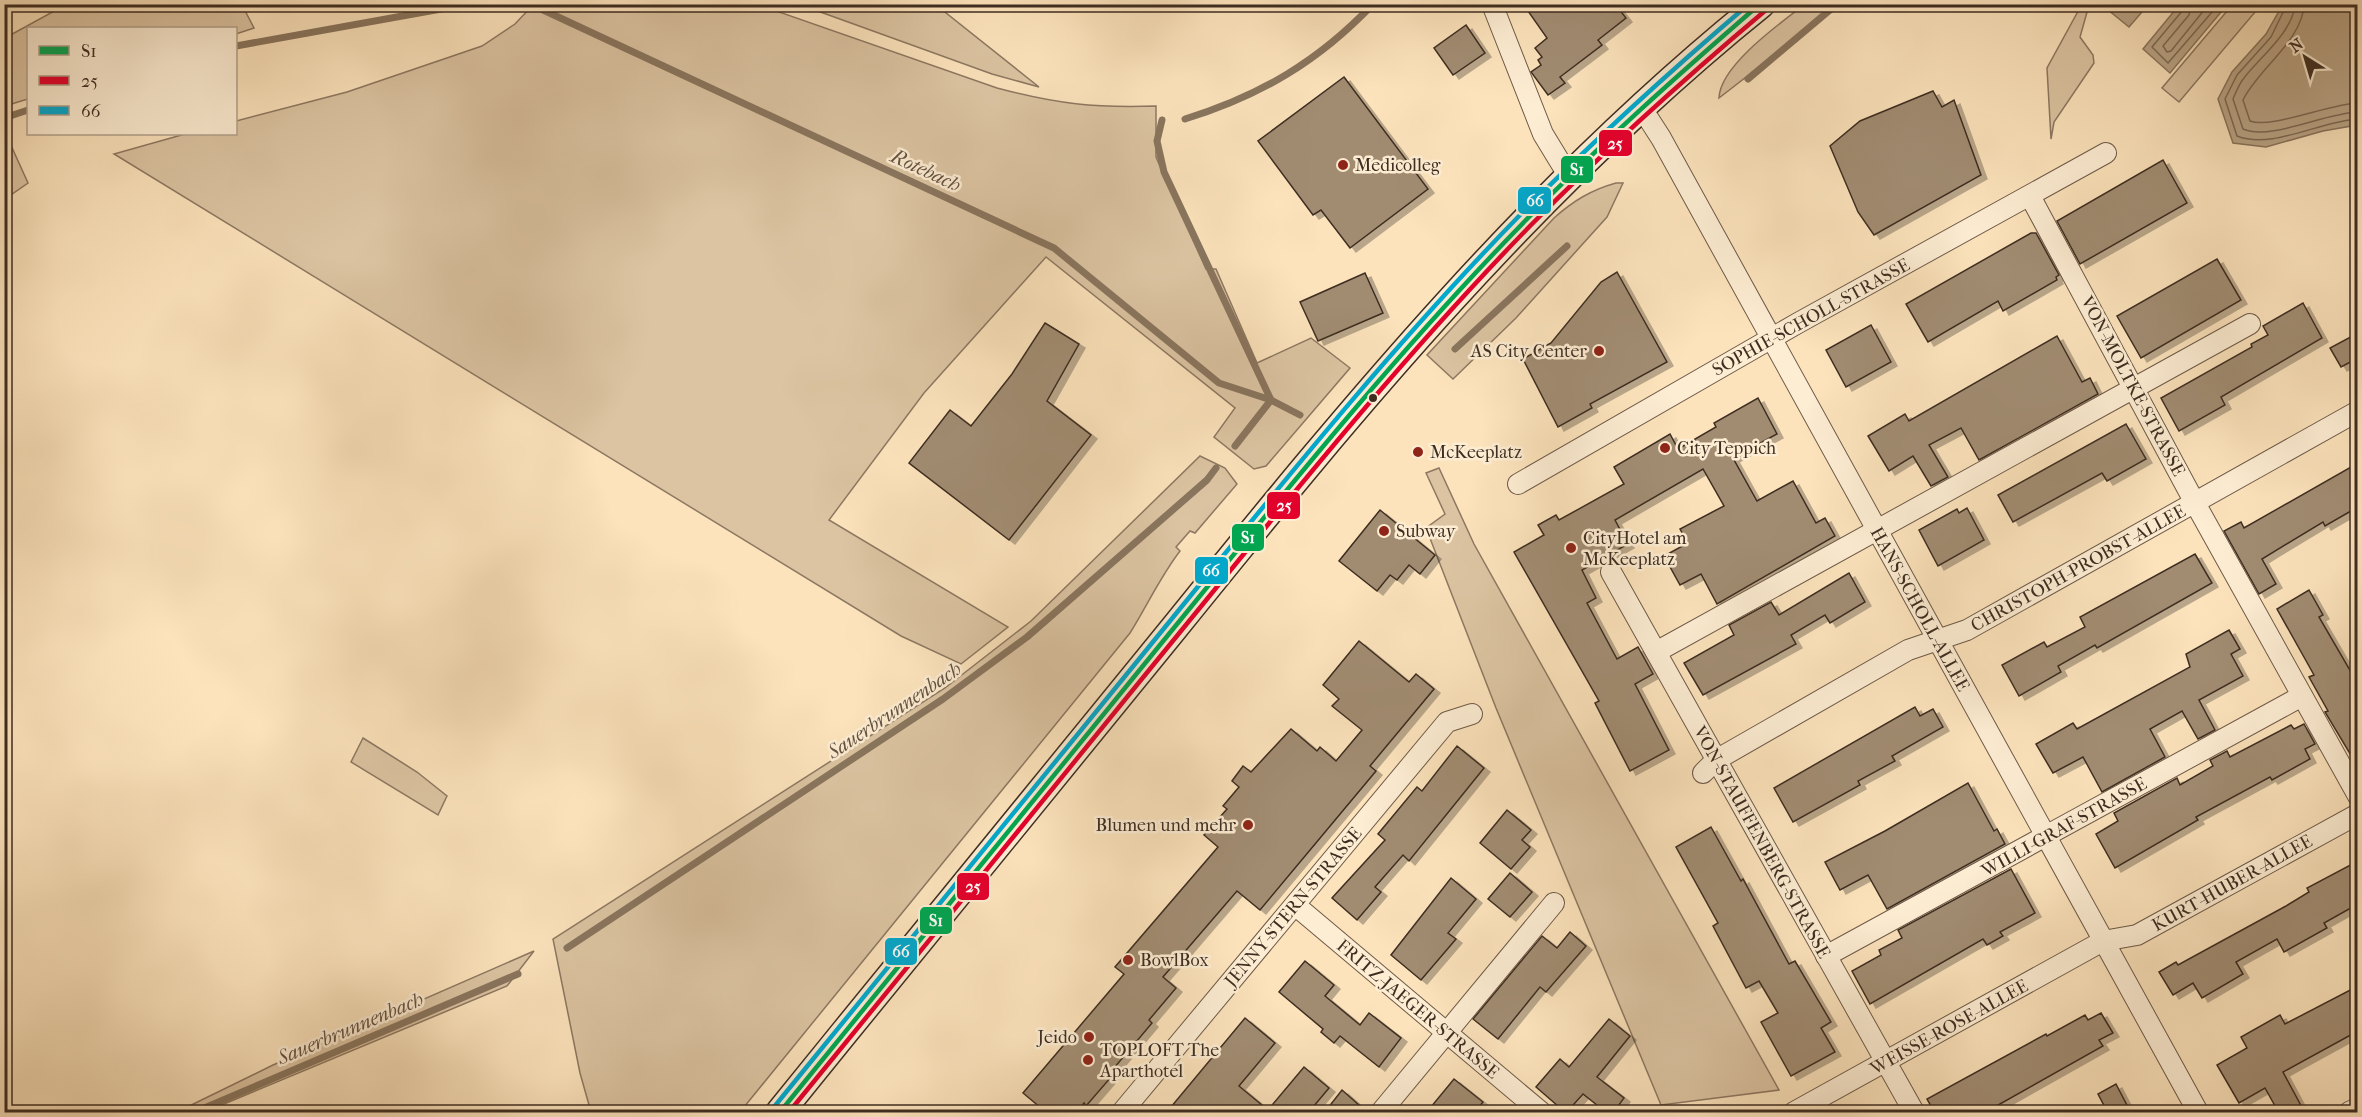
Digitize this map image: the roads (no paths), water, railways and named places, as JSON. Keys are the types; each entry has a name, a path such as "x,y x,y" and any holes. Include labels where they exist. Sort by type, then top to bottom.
{"main road":[{"path":"780,1113 1325,441 1424,327 1568,175 1641,107 1761,4"}],"street":[{"path":"1492,4 1543,134 1568,175"},
{"name":"HANS-SCHOLL-ALLEE","path":"1641,107 1661,138 2198,1113"},
{"name":"SOPHIE-SCHOLL-STRASSE","path":"1518,484 2106,153"},
{"name":"VON-MOLTKE-STRASSE","path":"2030,196 2135,388 2194,503 2358,796"},
{"path":"1656,652 2250,324"},
{"name":"CHRISTOPH-PROBST-ALLEE","path":"1710,767 1908,650 1967,630 2358,411"},
{"name":"VON-STAUFFENBERG-STRASSE","path":"1611,572 1656,652 1710,767 1826,956 1914,1113"},
{"name":"WILLI-GRAF-STRASSE","path":"1826,956 2302,696"},
{"name":"JENNY-STERN-STRASSE","path":"1122,1113 1447,722 1472,714"},
{"name":"KURT-HUBER-ALLEE","path":"2103,941 2137,936 2358,814"},
{"path":"1381,1113 1554,903"},
{"name":"FRITZ-JAEGER-STRASSE","path":"1294,905 1541,1113"},
{"name":"WEISSE-ROSE-ALLEE","path":"1794,1113 2103,941"},
{"path":"2349,1113 2358,1108"}],"water":[{"path":"2180,4 2227,5 2170,73 2143,49"},
{"path":"2283,4 2357,5 2357,125 2323,131 2266,147 2233,143 2218,99 2232,72 2266,34"},
{"path":"2102,5 2148,5 2129,27"}],"waterway":[{"name":"Rotebach","path":"237,46 469,4"},
{"path":"1185,119 1263,88 1287,74 1331,43 1373,4"},
{"name":"Sauerbrunnenbach","path":"1748,79 1837,4"},
{"name":"Rotebach","path":"541,9 1054,248 1219,383 1271,400 1300,415"},
{"name":"Rotebach","path":"4,118 27,110"},
{"path":"1162,120 1157,141 1164,172 1271,400"},
{"name":"Sauerbrunnenbach","path":"1455,349 1567,246"},
{"name":"Sauerbrunnenbach","path":"1235,446 1271,400"},
{"name":"Sauerbrunnenbach","path":"567,948 943,699 1027,637 1207,480 1216,468"},
{"name":"Sauerbrunnenbach","path":"195,1112 518,974"}],"place":[{"name":"Medicolleg","path":"1343,165"},
{"name":"AS City Center","path":"1599,351"},
{"name":"City Teppich","path":"1665,448"},
{"name":"McKeeplatz","path":"1418,452"},
{"name":"Subway","path":"1384,531"},
{"name":"CityHotel am McKeeplatz","path":"1571,548"},
{"name":"Blumen und mehr","path":"1248,825"},
{"name":"BowlBox","path":"1128,960"},
{"name":"Jeido","path":"1089,1037"},
{"name":"TOPLOFT The Aparthotel","path":"1088,1060"}]}
